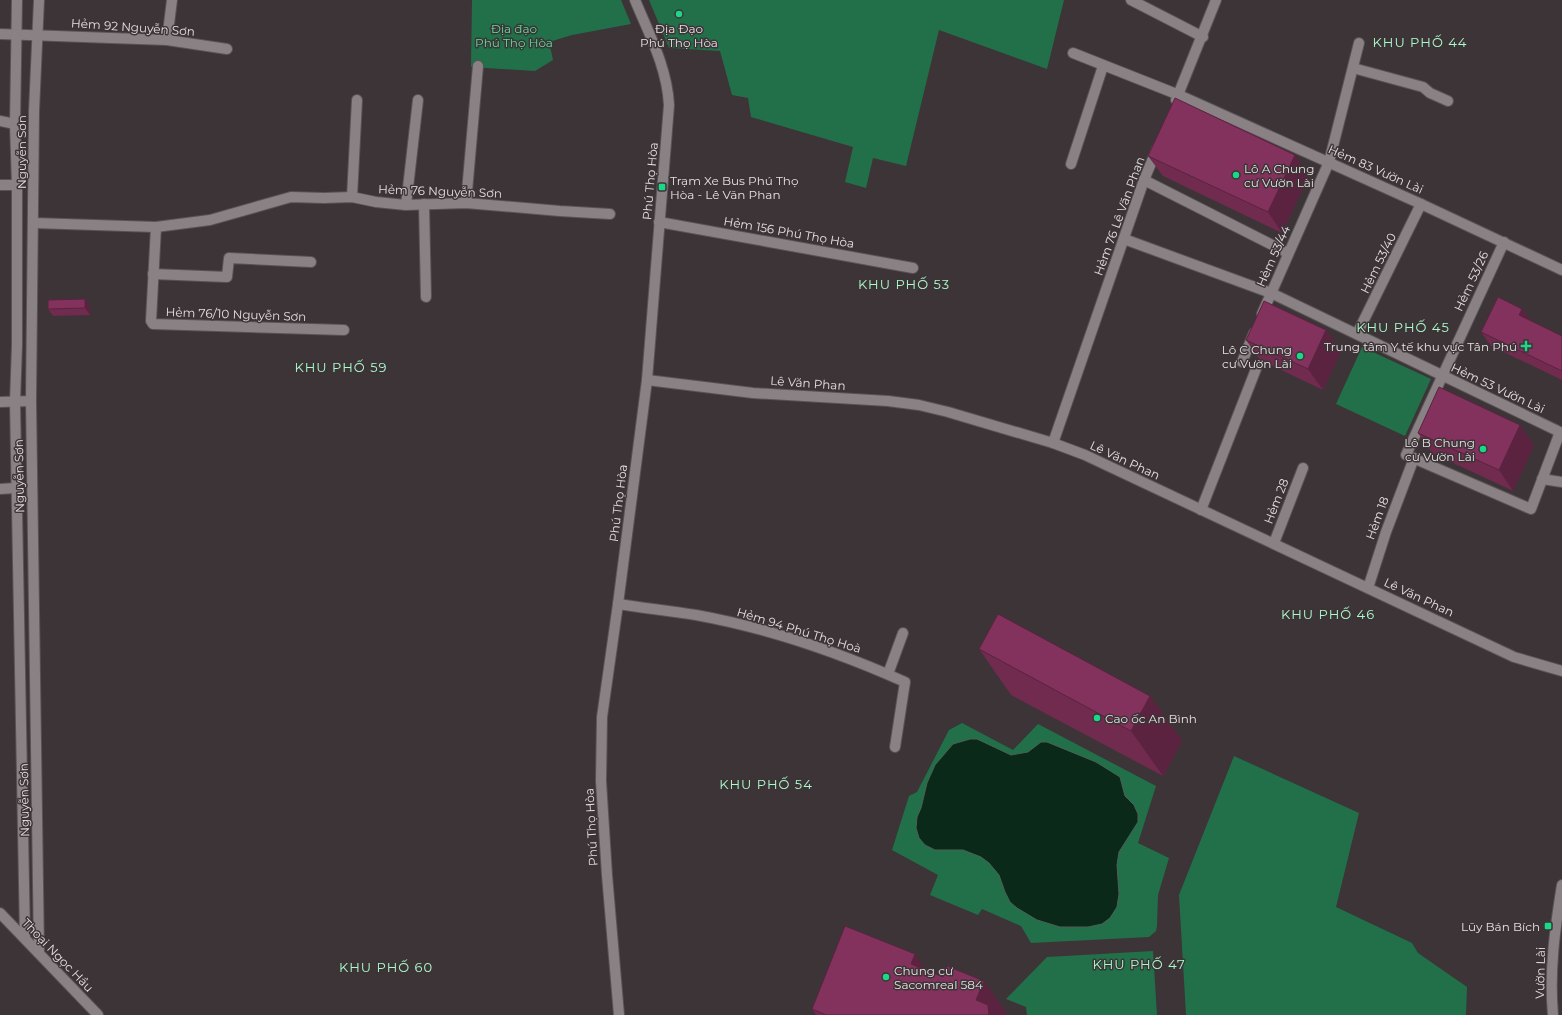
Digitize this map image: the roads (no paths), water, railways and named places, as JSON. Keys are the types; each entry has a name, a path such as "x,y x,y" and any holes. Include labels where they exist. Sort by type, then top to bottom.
{"street":[{"name":"Nguyễn Sơn","path":"17,0 15,124 17,185 17,345 15,402 25,938"},
{"name":"Nguyễn Sơn","path":"39,952 31,401 34,112 40,0"},
{"path":"167,40 172,0"},
{"name":"Phú Thọ Hòa","path":"619,1015 601,781 601,735 602,717 618,604 646,380 669,105 668,92 662,66 635,0"},
{"path":"1131,0 1203,37"},
{"path":"1173,109 1203,37 1216,0"},
{"name":"Hẻm 92 Nguyễn Sơn","path":"0,34 16,33 167,40 227,49"},
{"name":"Hẻm 53/44","path":"1242,362 1288,253 1329,162 1359,43"},
{"name":"Hẻm 83 Vườn Lài","path":"1073,53 1179,95 1422,204 1562,270"},
{"path":"466,203 478,66"},
{"path":"1071,164 1103,66"},
{"path":"1353,68 1423,87 1430,93 1448,101"},
{"path":"352,196 358,100"},
{"path":"406,205 418,100"},
{"path":"0,121 15,124"},
{"name":"Hẻm 76 Lê Văn Phan","path":"1053,443 1144,180 1162,137"},
{"path":"1144,180 1288,253"},
{"path":"0,185 17,185"},
{"name":"Hẻm 76 Nguyễn Sơn","path":"34,223 156,227 210,220 291,197 324,198 352,196 376,202 406,205 466,203 610,214"},
{"path":"424,204 426,297"},
{"name":"Hẻm 53/40","path":"1357,334 1422,204"},
{"name":"Hẻm 156 Phú Thọ Hòa","path":"659,222 913,268"},
{"name":"Hẻm 76/10 Nguyễn Sơn","path":"156,227 151,321 153,324 344,330"},
{"name":"Hẻm 53 Vườn Lài","path":"1124,239 1271,293 1560,432 1530,509 1414,458"},
{"name":"Hẻm 53/26","path":"1414,458 1406,455 1410,445 1504,242"},
{"path":"153,274 227,277 229,258 311,262"},
{"path":"1201,510 1256,369"},
{"name":"Lê Văn Phan","path":"646,380 753,393 888,401 919,405 1053,443 1085,455 1514,657 1562,671"},
{"path":"0,402 31,401"},
{"name":"Hẻm 18","path":"1368,588 1386,532 1414,458"},
{"name":"Hẻm 28","path":"1274,543 1303,468"},
{"path":"1542,479 1562,482"},
{"path":"0,489 16,488"},
{"name":"Hẻm 94 Phú Thọ Hoà","path":"618,604 696,615 738,624 851,658 905,682 895,747"},
{"path":"888,674 903,632"},
{"path":"20,697 35,695"},
{"name":"Vườn Lài","path":"1553,1015 1552,953 1562,885"},
{"name":"Thoại Ngọc Hầu","path":"0,913 98,1015"}],"place":[{"name":"Địa Đạo Phú Thọ Hòa","path":"679,14"},
{"name":"Lô A Chung cư Vườn Lài","path":"1236,175"},
{"name":"Trạm Xe Bus Phú Thọ Hòa - Lê Văn Phan","path":"662,187"},
{"name":"Trung tâm Y tế khu vực Tân Phú","path":"1526,346"},
{"name":"Lô C Chung cư Vườn Lài","path":"1300,356"},
{"name":"Lô B Chung cư Vườn Lài","path":"1483,449"},
{"name":"Cao ốc An Bình","path":"1097,718"},
{"name":"Lũy Bán Bích","path":"1548,926"},
{"name":"Chung cư Sacomreal 584","path":"886,977"}],"district":[{"name":"KHU PHỐ 44","path":"1420,42"},
{"name":"KHU PHỐ 53","path":"904,284"},
{"name":"KHU PHỐ 45","path":"1403,327"},
{"name":"KHU PHỐ 59","path":"341,367"},
{"name":"KHU PHỐ 46","path":"1328,614"},
{"name":"KHU PHỐ 54","path":"766,784"},
{"name":"KHU PHỐ 47","path":"1139,964"},
{"name":"KHU PHỐ 60","path":"386,967"}],"park label":[{"name":"Địa đạo Phú Thọ Hòa","path":"514,35"}]}
